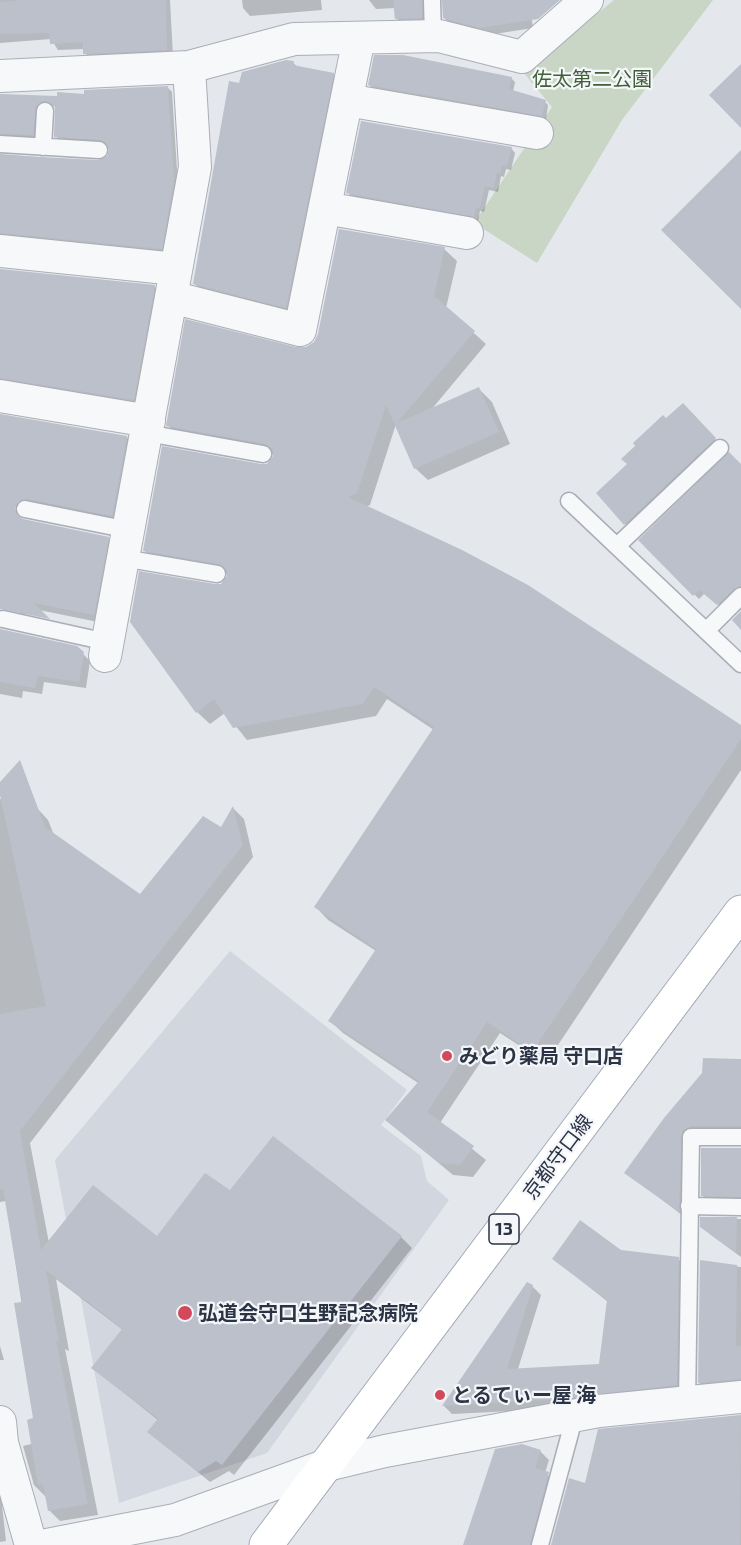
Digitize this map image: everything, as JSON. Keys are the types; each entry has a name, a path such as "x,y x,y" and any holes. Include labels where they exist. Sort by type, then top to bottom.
{"main road":[{"name":"京都守口線","path":"266,1545 741,912"}],"street":[{"path":"0,76 189,67 294,39 433,36 522,57 587,0"},
{"path":"0,251 174,283 300,330 359,38"},
{"path":"106,649 195,167 189,67"},
{"path":"347,100 537,133"},
{"path":"325,208 467,233"},
{"path":"0,396 148,427"},
{"path":"48,1545 175,1520 327,1466 385,1451 575,1415 741,1397"},
{"path":"0,1422 2,1443 31,1545"}],"lane":[{"path":"432,0 433,36"},
{"path":"43,147 45,111"},
{"path":"0,144 99,150"},
{"path":"148,427 263,454"},
{"path":"617,546 720,447"},
{"path":"569,501 741,664"},
{"path":"25,509 217,574"},
{"path":"706,631 741,596"},
{"path":"3,619 106,649"},
{"path":"687,1402 691,1137 741,1137"},
{"path":"689,1206 741,1207"},
{"path":"540,1545 575,1415"}],"shaded area":[{"path":"230,951 407,1090 381,1125 421,1156 427,1181 449,1200 267,1453 119,1503 55,1160"}],"green space":[{"name":"佐太第二公園","path":"614,0 713,0 622,120 537,263 474,223 552,107 524,73"}],"building":[{"path":"166,0 167,50 83,54 83,42 50,44 49,33 0,34 0,2"},
{"path":"393,0 422,0 422,18 395,19"},
{"path":"442,0 560,0 538,19 479,28 443,18"},
{"path":"374,55 403,55 512,77 509,89 546,100 542,116 368,85"},
{"path":"286,60 294,61 293,65 334,73 286,308 193,284 229,81 239,83 242,72"},
{"path":"741,64 741,128 709,95"},
{"path":"168,86 174,179 162,249 0,233 0,155 98,160 107,156 109,150 105,142 100,140 54,137 55,107 46,101 36,106 33,135 0,134 0,94 57,96 57,92 84,94 84,90"},
{"path":"361,121 512,147 507,166 502,165 500,174 497,172 494,188 485,186 480,208 476,208 474,217 346,193"},
{"path":"741,150 741,309 661,230"},
{"path":"339,229 445,247 434,296 475,331 397,423 479,387 499,432 414,469 386,405 357,493 348,497 462,550 528,585 741,725 741,739 532,1052 487,1022 427,1112 474,1146 460,1165 439,1163 385,1120 419,1081 328,1021 376,949 314,907 434,727 374,687 363,704 233,728 214,699 196,713 130,622 139,571 215,584 221,584 227,576 227,570 219,564 143,551 162,446 261,464 267,464 273,456 273,450 265,444 166,426 185,319 296,347 306,347 314,342 318,334"},
{"path":"0,269 155,285 134,400 0,378"},
{"path":"683,403 716,438 624,525 596,493 627,464 621,459 635,446 633,443 663,415 666,418"},
{"path":"0,414 127,436 112,516 27,499 18,502 15,508 18,516 23,519 109,537 94,615 34,603 50,619 0,609"},
{"path":"729,452 741,464 741,586 734,589 717,605 699,590 693,596 638,540"},
{"path":"741,611 741,630 732,620"},
{"path":"0,629 77,646 84,652 79,682 38,676 35,688 0,682"},
{"path":"20,760 45,827 140,894 203,816 221,827 233,806 243,845 20,1131 41,1250 93,1185 157,1236 205,1173 230,1190 273,1136 402,1236 222,1465 216,1461 198,1472 147,1432 158,1419 91,1368 122,1329 46,1270 59,1343 56,1340 88,1504 48,1511 43,1484 38,1485 27,1420 33,1418 14,1303 22,1302 3,1189 0,1190 0,1014 46,1006 0,795 0,782"},
{"path":"703,1058 741,1059 741,1126 691,1126 682,1131 679,1212 624,1173 664,1118 702,1073"},
{"path":"701,1148 741,1148 741,1197 701,1196"},
{"path":"700,1217 737,1217 736,1253 700,1227"},
{"path":"580,1220 621,1250 679,1257 677,1385 563,1399 442,1406 527,1282 533,1285 507,1369 599,1364 607,1300 552,1259"},
{"path":"700,1260 737,1265 736,1346 741,1346 741,1379 698,1383"},
{"path":"741,1415 740,1545 551,1545 569,1478 585,1483 598,1429"},
{"path":"522,1444 541,1450 535,1468 549,1472 530,1545 463,1545 495,1449"}],"place":[{"name":"みどり薬局 守口店","path":"447,1056"},
{"name":"弘道会守口生野記念病院","path":"185,1313"},
{"name":"とるてぃー屋 海","path":"440,1395"}]}
